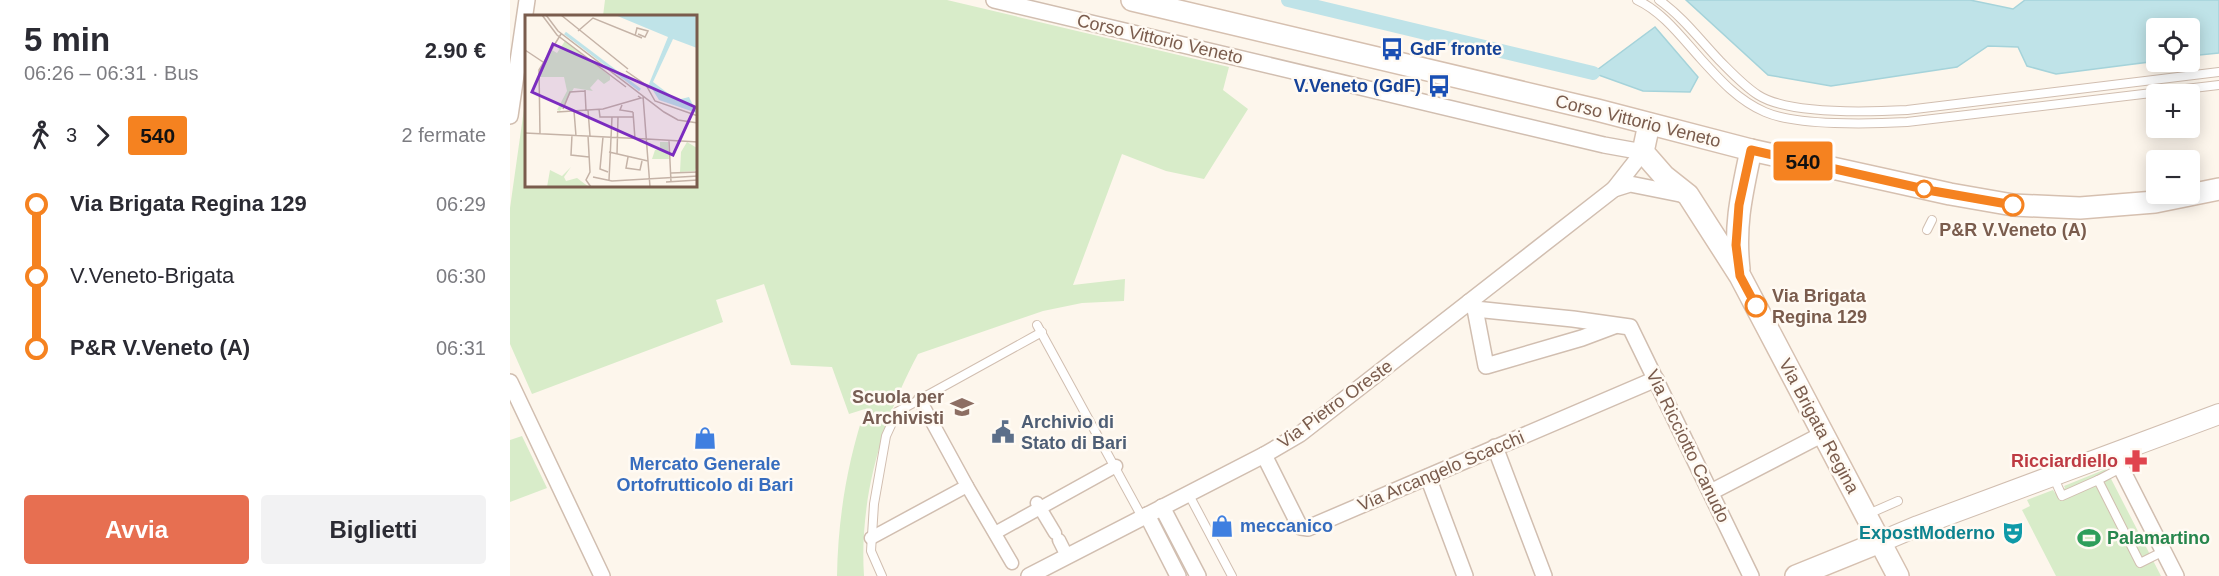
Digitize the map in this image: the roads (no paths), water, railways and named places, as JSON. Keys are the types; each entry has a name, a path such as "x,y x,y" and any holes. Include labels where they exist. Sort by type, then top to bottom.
{"main road":[{"name":"Corso Vittorio Veneto","path":"1132,0 1751,150 1933,191 2013,205 2080,208 2115,206 2156,202 2219,189"},
{"path":"1642,152 1648,124"},
{"path":"1740,276 1736,245 1738,211 1751,150"},
{"name":"Via Brigata Regina","path":"1642,152 1664,176 1688,195 1740,276 1898,576"},
{"path":"1701,216 1714,221 1723,221 1728,220 1738,211"},
{"path":"1796,576 1880,542"}],"street":[{"path":"510,116 527,0"},
{"name":"Corso Vittorio Veneto","path":"994,0 1604,145 1642,152"},
{"name":"Via Pietro Oreste","path":"1029,576 1264,455 1300,434 1472,306 1614,189 1642,152"},
{"path":"1614,189 1630,184 1688,195"},
{"path":"1472,306 1617,324 1582,338 1486,366 1472,306"},
{"name":"Via Ricciotto Canudo","path":"1617,324 1630,327 1751,576"},
{"name":"Via Arcangelo Scacchi","path":"1264,455 1298,523 1301,527 1308,528 1656,379"},
{"path":"510,382 602,576"},
{"path":"920,400 1012,563"},
{"path":"1880,542 2053,476 2118,461 2219,414"},
{"path":"1711,492 1823,434"},
{"path":"1495,447 1544,576"},
{"path":"2118,461 2176,576"},
{"path":"995,533 1038,506 1116,466"},
{"path":"1428,477 1465,576"},
{"path":"871,538 967,486"},
{"path":"1038,506 1067,556"},
{"path":"1162,507 1198,576"},
{"path":"1145,516 1178,576"}],"lane":[{"path":"1637,0 1667,21 1726,86 1739,97 1764,112 1779,117 1863,123 1907,122 2219,86"},
{"path":"1659,0 1679,16 1720,61 1758,95 1773,102 1801,108 1906,110 2219,72"},
{"path":"1927,230 1932,219"},
{"path":"882,576 871,551 874,504 886,436 897,412 1039,328 1145,516"},
{"path":"2053,476 2062,495 2098,480 2118,461"},
{"path":"2098,480 2140,563 2164,551"},
{"path":"1188,494 1232,576"},
{"path":"1866,516 1898,501"}],"water":[{"path":"1686,0 1970,0 2013,9 2025,0 2219,0 2219,53 2200,55 2200,18 2146,18 2146,62 2056,74 2027,66 2018,47 1988,46 1957,67 1831,86 1768,75"},
{"path":"1655,27 1698,77 1690,92 1643,91 1593,73"}],"waterway":[{"path":"1288,0 1593,73"}],"place":[{"name":"GdF fronte","path":"1392,49"},
{"name":"V.Veneto (GdF)","path":"1439,86"},
{"name":"P&R V.Veneto (A)","path":"2013,205"},
{"name":"Via Brigata Regina 129","path":"1756,306"},
{"name":"Scuola per Archivisti","path":"962,407"},
{"name":"Archivio di Stato di Bari","path":"1003,432"},
{"name":"Mercato Generale Ortofrutticolo di Bari","path":"705,438"},
{"name":"Ricciardiello","path":"2136,461"},
{"name":"meccanico","path":"1222,526"},
{"name":"ExpostModerno","path":"2013,533"},
{"name":"Palamartino","path":"2089,538"}]}
